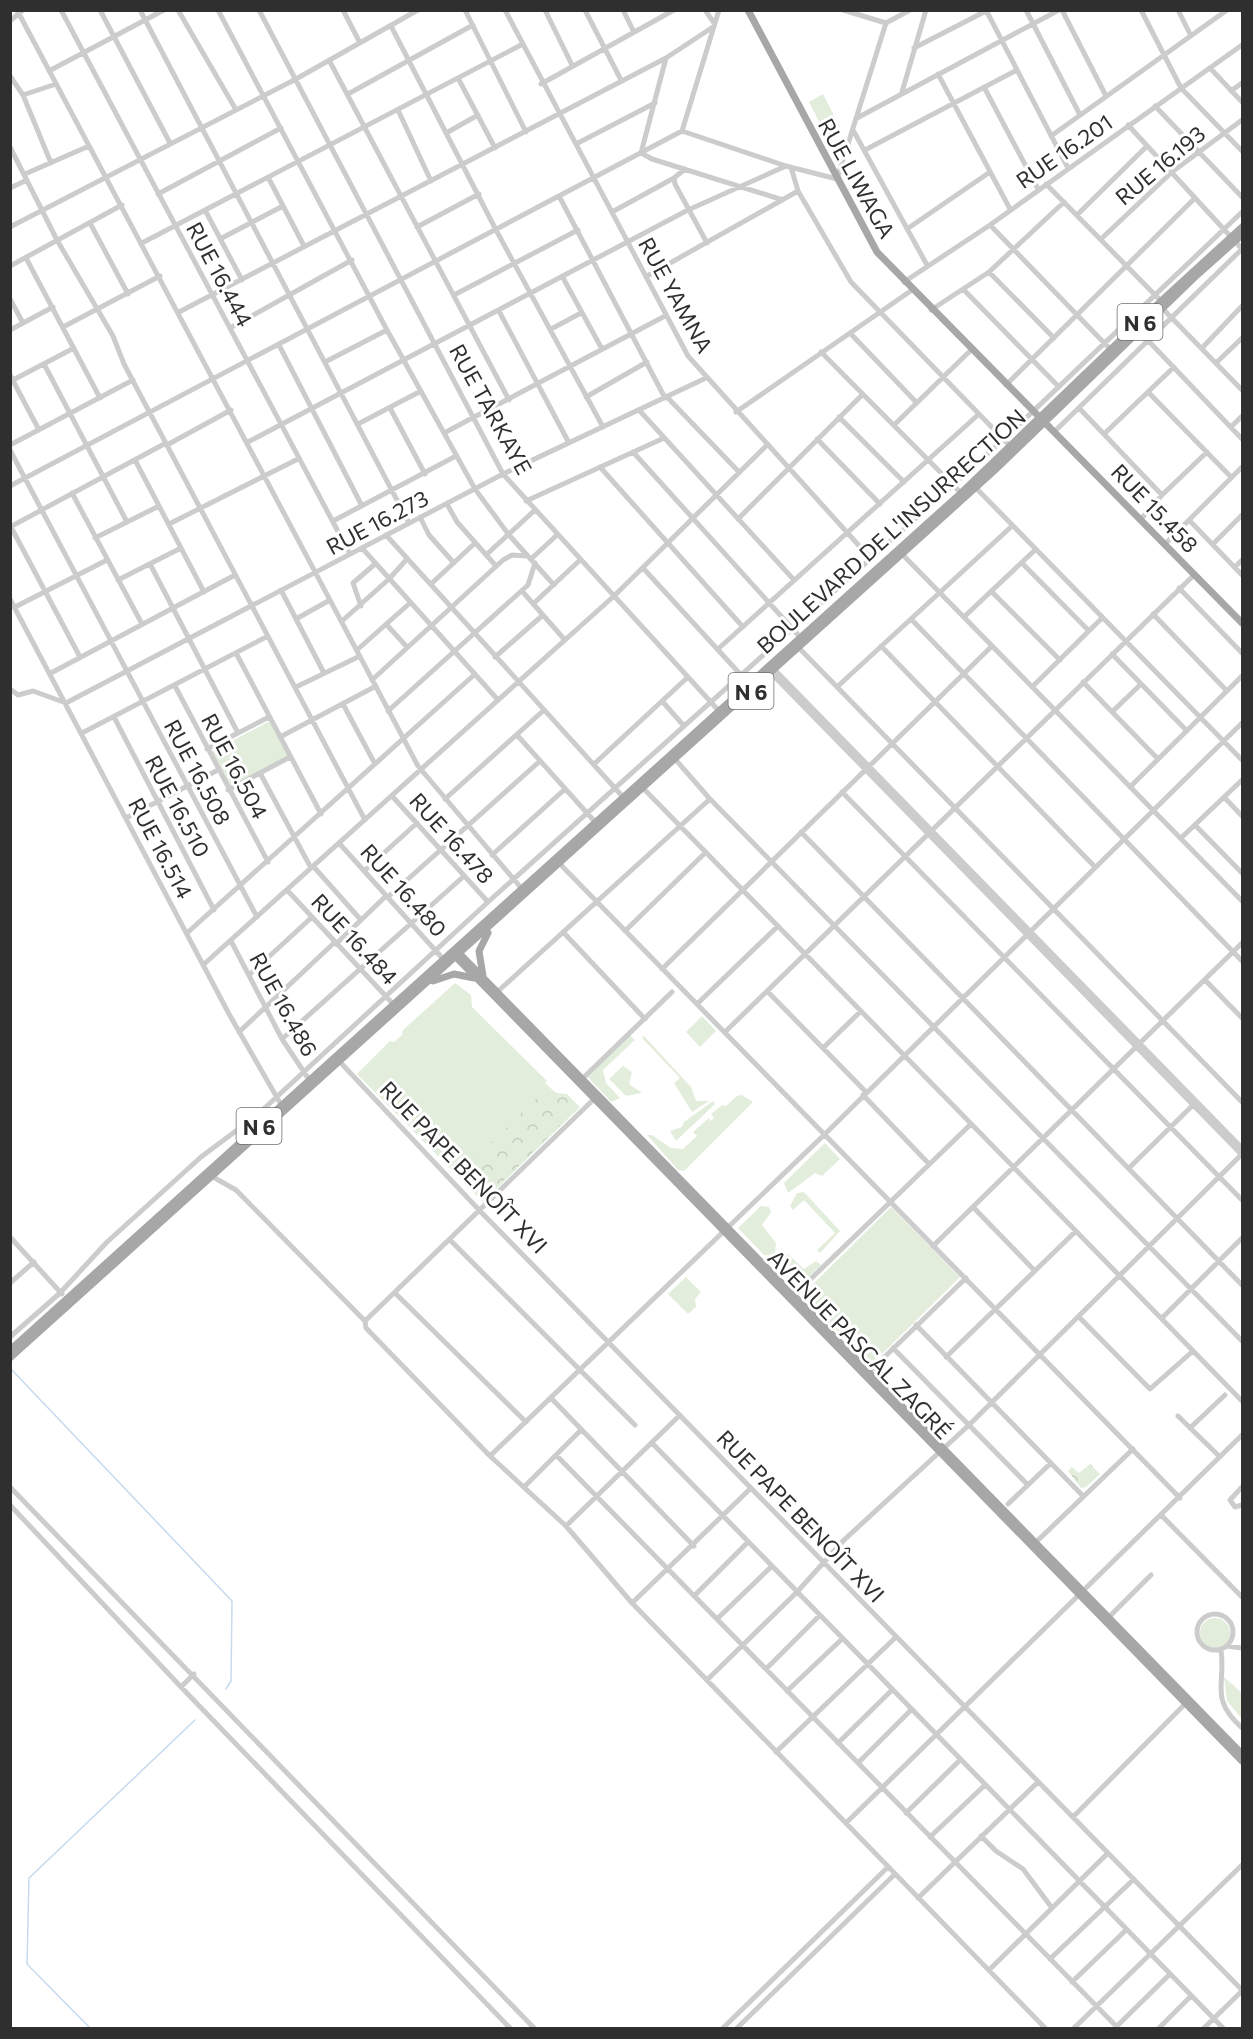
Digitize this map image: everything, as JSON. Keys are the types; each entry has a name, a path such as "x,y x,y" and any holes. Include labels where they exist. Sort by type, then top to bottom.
{"main road":[{"name":"RUE LIWAGA","path":"748,10 873,248 931,310 1043,421"},
{"name":"BOULEVARD DE L'INSURRECTION","path":"456,954 492,926 623,797 675,759 771,669 800,637 975,488 1139,331 1162,305 1198,275 1234,239 1242,227"},
{"name":"BOULEVARD DE L'INSURRECTION","path":"456,954 522,889 557,862 719,711 799,648 899,551 1011,447 1043,421 1111,350 1234,239 1242,235"},
{"name":"RUE 15.458","path":"1043,421 1242,623"},
{"path":"483,981 478,951 492,926"},
{"name":"N 6","path":"10,1358 68,1302 284,1109 340,1062 444,960 456,954"},
{"name":"N 6","path":"10,1350 213,1177 310,1081 428,983 456,954"},
{"name":"AVENUE PASCAL ZAGRÉ","path":"456,954 1082,1593 1242,1761"},
{"path":"428,983 459,973 483,981"},
{"name":"AVENUE PASCAL ZAGRÉ","path":"580,1081 594,1099 725,1228"},
{"name":"AVENUE PASCAL ZAGRÉ","path":"1107,1619 1242,1754"}],"street":[{"name":"RUE 16.444","path":"61,10 350,554"},
{"path":"100,10 170,143"},
{"path":"140,10 409,523"},
{"path":"49,71 164,10"},
{"path":"178,10 235,108"},
{"path":"218,10 387,330 475,489 509,535 554,585"},
{"name":"RUE TARKAYE","path":"259,10 368,213 503,474 719,711"},
{"path":"343,10 360,43"},
{"path":"10,227 200,126 296,79 418,10"},
{"path":"465,10 526,132"},
{"name":"RUE YAMNA","path":"504,10 541,84 576,144 688,356 766,446 871,559"},
{"path":"545,10 572,65"},
{"path":"623,10 634,32"},
{"path":"705,10 713,25"},
{"path":"10,486 682,131 719,10"},
{"path":"843,10 886,23"},
{"path":"682,131 788,167 837,179 886,23 910,10"},
{"path":"902,92 926,10"},
{"path":"1026,10 1080,115"},
{"path":"857,118 902,92 1060,10 1106,96"},
{"path":"1141,10 1180,88 1242,152"},
{"path":"1178,10 1191,36"},
{"path":"1051,136 1191,36 1217,14 1227,10"},
{"path":"585,11 621,80"},
{"path":"914,48 986,11 1068,168"},
{"path":"10,21 20,12 49,71 160,276 420,769 522,889"},
{"path":"541,84 669,12"},
{"path":"179,312 666,58 713,25"},
{"path":"391,26 428,93 496,230 603,427"},
{"path":"348,94 473,26"},
{"path":"142,243 521,45"},
{"name":"RUE 16.201","path":"904,282 990,225 1242,45"},
{"path":"641,153 666,58"},
{"path":"329,60 509,400"},
{"path":"1210,68 1242,102"},
{"path":"865,150 1017,70"},
{"path":"938,74 1010,209"},
{"path":"10,76 12,85 23,95 51,163"},
{"path":"458,78 495,148"},
{"path":"1231,91 1242,83"},
{"path":"23,95 56,84"},
{"path":"984,87 1038,189"},
{"path":"576,144 655,103"},
{"path":"1155,106 1242,197"},
{"path":"398,110 431,181"},
{"path":"448,132 478,116"},
{"name":"RUE 16.193","path":"1101,238 1172,172 1242,120"},
{"path":"1054,432 1242,249 1128,125"},
{"path":"158,194 281,128"},
{"path":"853,130 927,266"},
{"path":"10,188 51,163 89,146"},
{"path":"1077,215 1147,146"},
{"path":"10,147 57,240 113,336 166,444 365,820"},
{"path":"641,153 783,200"},
{"path":"248,442 688,210 737,186 788,167"},
{"path":"788,167 798,191 851,282 1011,447"},
{"path":"612,212 675,178 685,169"},
{"path":"907,229 990,172"},
{"path":"268,177 304,246"},
{"path":"675,178 688,210 707,243"},
{"path":"1046,184 1154,294 1171,317 1242,387"},
{"path":"647,276 798,191"},
{"path":"417,227 479,194"},
{"path":"559,196 666,397 739,472"},
{"path":"1006,385 1195,198"},
{"path":"931,310 989,272 1064,202"},
{"path":"10,266 122,205"},
{"path":"220,239 283,206"},
{"path":"206,210 242,280"},
{"path":"10,1337 60,1293 114,1235 224,1137 245,1125 513,879 1004,439 1242,212"},
{"path":"90,223 128,294"},
{"path":"990,225 1111,350"},
{"path":"454,295 578,230"},
{"path":"26,258 100,398"},
{"path":"230,327 352,260"},
{"path":"989,272 1054,338"},
{"path":"1198,275 1206,283"},
{"path":"63,327 160,276"},
{"path":"562,276 602,349"},
{"path":"963,289 1059,387"},
{"path":"736,412 912,290"},
{"path":"10,300 23,323"},
{"path":"1202,348 1242,306"},
{"path":"10,330 53,308"},
{"path":"500,311 569,443"},
{"path":"551,329 581,313"},
{"path":"444,434 665,316"},
{"path":"325,362 387,330"},
{"path":"1139,331 1242,439"},
{"path":"850,333 916,402"},
{"path":"1216,363 1242,338"},
{"path":"279,345 362,506"},
{"path":"39,430 12,378 74,348"},
{"path":"894,425 971,350"},
{"path":"821,352 961,494"},
{"path":"586,397 647,362"},
{"path":"44,363 127,522"},
{"path":"1104,434 1174,367"},
{"name":"RUE 16.273","path":"66,703 503,474 706,378"},
{"path":"10,448 133,380"},
{"path":"358,424 422,391"},
{"path":"1148,392 1232,477"},
{"path":"738,519 862,395"},
{"path":"390,408 425,474"},
{"path":"1079,408 1162,495"},
{"path":"639,410 794,580"},
{"path":"80,657 11,527 231,411"},
{"path":"718,649 978,414"},
{"path":"1231,427 1242,416"},
{"path":"839,417 904,482"},
{"path":"526,501 664,438"},
{"path":"817,439 880,504"},
{"path":"203,965 614,596 766,446"},
{"name":"RUE 16.508","path":"10,448 257,917"},
{"path":"633,452 800,637"},
{"path":"1141,519 1162,495 1208,452"},
{"path":"333,522 456,456"},
{"path":"169,524 298,459"},
{"path":"135,460 204,592"},
{"path":"600,467 743,627"},
{"path":"1165,544 1242,467"},
{"path":"975,488 1242,760"},
{"path":"72,494 142,624"},
{"path":"447,504 457,522 496,566"},
{"path":"95,538 159,506"},
{"path":"486,555 535,510"},
{"path":"1213,544 1242,515"},
{"path":"420,517 429,535 454,563"},
{"path":"1189,520 1242,575"},
{"path":"837,687 1012,526"},
{"path":"386,535 623,797"},
{"path":"388,711 522,591 530,582 531,559 557,535"},
{"path":"431,584 476,543"},
{"path":"118,580 181,548"},
{"path":"362,548 498,700"},
{"path":"965,616 1035,550"},
{"path":"899,551 1242,901"},
{"path":"372,680 496,566 512,555 531,559"},
{"path":"342,621 361,606 407,559"},
{"path":"15,607 107,560"},
{"path":"533,604 580,560"},
{"path":"1235,567 1242,560"},
{"path":"150,564 238,733"},
{"path":"361,606 353,583 375,564"},
{"path":"1022,564 1089,631"},
{"path":"643,568 741,675"},
{"path":"725,1032 1195,574"},
{"path":"51,673 235,575"},
{"path":"1179,588 1242,653"},
{"path":"281,590 324,673"},
{"path":"522,591 564,639"},
{"path":"991,591 1060,660"},
{"name":"RUE 16.514","path":"10,599 203,965 274,1097 284,1109"},
{"path":"296,619 330,600"},
{"path":"296,687 358,653 410,603"},
{"path":"1153,614 1227,691"},
{"path":"495,657 543,615"},
{"path":"1032,687 1102,618"},
{"path":"911,619 1242,961"},
{"path":"386,624 407,647"},
{"path":"82,734 268,636"},
{"path":"881,646 1095,867"},
{"path":"662,969 992,646"},
{"path":"799,648 1242,1102"},
{"path":"236,653 321,814"},
{"path":"1112,654 1187,731"},
{"path":"771,669 1138,1045 1242,1148"},
{"path":"187,933 475,674"},
{"path":"1130,787 1242,676"},
{"path":"594,764 688,677"},
{"path":"1083,682 1158,759"},
{"path":"1112,712 1141,684"},
{"name":"RUE 16.504","path":"175,686 268,862"},
{"path":"280,737 376,687"},
{"path":"10,689 18,695 35,692 66,703"},
{"path":"662,701 684,726"},
{"path":"343,704 375,764"},
{"path":"445,799 544,710"},
{"name":"RUE 16.510","path":"114,717 214,910"},
{"path":"207,749 269,717"},
{"path":"490,1456 825,1134 1242,723"},
{"path":"517,735 596,823"},
{"path":"228,790 290,756"},
{"path":"675,759 710,799 1242,1341"},
{"path":"239,1032 387,896 540,761"},
{"path":"126,818 218,770"},
{"path":"260,773 312,867 361,920"},
{"path":"1181,838 1242,780"},
{"path":"640,786 1242,1401"},
{"path":"492,855 566,789"},
{"path":"842,792 1005,955 1242,1200"},
{"name":"RUE 16.478","path":"392,796 488,902"},
{"path":"1225,798 1242,816"},
{"path":"495,993 710,799"},
{"path":"364,871 417,823"},
{"path":"1195,825 1242,873"},
{"path":"801,832 1242,1285"},
{"name":"RUE 16.480","path":"339,843 444,960"},
{"path":"625,931 706,852"},
{"path":"557,862 1180,1497"},
{"path":"282,1039 464,876"},
{"name":"RUE 16.484","path":"287,890 397,1008"},
{"path":"249,975 311,918"},
{"path":"697,1004 778,926"},
{"path":"563,932 645,1019"},
{"name":"RUE 16.486","path":"231,941 282,1039 310,1081"},
{"path":"933,1246 1242,943"},
{"path":"1205,980 1242,1018"},
{"path":"767,991 930,1164"},
{"path":"580,1081 672,992"},
{"path":"823,1048 861,1011"},
{"path":"707,1680 797,1592 844,1540 969,1425 1242,1155 1138,1045"},
{"name":"RUE PAPE BENOÎT XVI","path":"340,1062 480,1210 1242,1990"},
{"path":"365,1321 396,1294 594,1099"},
{"path":"1129,1168 1193,1105"},
{"path":"792,1297 971,1124"},
{"path":"213,1177 236,1190 365,1321 366,1328 490,1456 566,1526 632,1603 1045,2028"},
{"path":"973,1207 1035,1271"},
{"path":"946,1357 1076,1231"},
{"path":"10,1237 68,1302"},
{"path":"1162,1318 1242,1238"},
{"path":"450,1240 635,1425"},
{"path":"10,1283 34,1262"},
{"path":"867,1374 966,1278"},
{"path":"396,1294 526,1422"},
{"path":"44,1307 50,1314"},
{"path":"1079,1317 1150,1389 1193,1351"},
{"path":"916,1325 1083,1496"},
{"path":"893,1348 1028,1485"},
{"path":"1190,1428 1225,1395"},
{"path":"551,1398 694,1546"},
{"path":"566,1526 680,1415"},
{"path":"1178,1416 1220,1457"},
{"path":"524,1487 580,1430"},
{"path":"846,1823 1162,1516 1242,1434"},
{"path":"652,1443 1223,2028"},
{"path":"1034,1544 1133,1449"},
{"path":"556,1455 1117,2028 1170,1974"},
{"path":"1008,1504 1051,1463"},
{"path":"1242,1486 1230,1500 1236,1507 1242,1504"},
{"path":"10,1487 194,1674 534,2028"},
{"path":"632,1603 752,1488"},
{"path":"10,1505 181,1687 510,2028"},
{"path":"1162,1516 1242,1597"},
{"path":"694,1596 748,1542"},
{"path":"717,1619 772,1566"},
{"path":"1107,1619 1151,1575"},
{"path":"766,1669 820,1615"},
{"path":"1208,1615 1222,1615 1228,1619 1233,1632 1227,1646 1221,1650 1207,1649 1201,1645 1196,1632 1202,1619 1208,1615"},
{"path":"1233,1632 1242,1630"},
{"path":"776,1752 896,1636"},
{"path":"787,1691 842,1639"},
{"path":"1227,1646 1242,1648"},
{"path":"1221,1650 1219,1682 1222,1700 1226,1711 1242,1728"},
{"path":"181,1687 194,1674"},
{"path":"838,1743 892,1690"},
{"path":"1072,1817 1186,1703"},
{"path":"858,1763 911,1710"},
{"path":"906,1813 960,1760"},
{"path":"918,1898 1038,1782"},
{"path":"930,1837 985,1785"},
{"path":"981,1836 996,1851 1023,1869 1052,1908"},
{"path":"988,1970 1108,1853"},
{"path":"1074,2028 1242,1865"},
{"path":"723,2028 888,1867"},
{"path":"737,2028 895,1874"},
{"path":"1050,1959 1134,1879"},
{"path":"1072,1982 1126,1930"},
{"path":"1204,2028 1242,1990"},
{"path":"1159,2028 1191,1996"}],"green space":[{"path":"823,94 840,127 826,135 809,102"},
{"path":"270,721 289,756 229,787 211,752"},
{"path":"455,983 471,995 472,1007 547,1081 545,1083 556,1093 567,1094 580,1107 483,1202 357,1074 390,1041 394,1042 402,1035 403,1030"},
{"path":"702,1016 716,1031 700,1047 686,1032"},
{"path":"630,1035 635,1040 603,1070 606,1083 620,1098 611,1102 587,1076"},
{"path":"644,1036 691,1087 696,1101 709,1101 692,1112 674,1083 680,1078 642,1038"},
{"path":"623,1066 632,1072 629,1084 642,1093 626,1096 609,1079"},
{"path":"548,1087 573,1102 570,1105 575,1111 489,1194 484,1188 477,1195 458,1175"},
{"path":"742,1095 753,1102 684,1171 678,1170 647,1135 652,1135 671,1148 683,1149 697,1136 693,1132 709,1118 710,1121 714,1118 711,1114 722,1105 726,1106 737,1096"},
{"path":"713,1101 715,1104 676,1141 670,1131 682,1127 684,1122"},
{"path":"825,1143 840,1159 822,1176 815,1173 788,1193 784,1183"},
{"path":"804,1192 840,1231 820,1253 817,1250 835,1233 804,1200 793,1210 790,1206 797,1193"},
{"path":"761,1206 769,1207 771,1212 762,1225 776,1243 775,1253 772,1256 764,1255 738,1228"},
{"path":"891,1207 960,1277 871,1365 802,1295"},
{"path":"788,1254 804,1269 816,1261 821,1265 797,1288 774,1265 773,1259 776,1256"},
{"path":"686,1277 701,1292 695,1299 696,1307 688,1314 668,1294"},
{"path":"1090,1464 1100,1474 1086,1487 1081,1488 1068,1471 1072,1467 1079,1473"},
{"path":"1215,1618 1226,1622 1230,1633 1226,1644 1215,1648 1204,1644 1200,1633 1204,1622"},
{"path":"1224,1677 1242,1693 1242,1719 1227,1701"}],"waterway":[{"path":"10,1368 232,1601 231,1681 226,1689"},
{"path":"90,2028 27,1964 29,1878 195,1720"}]}
